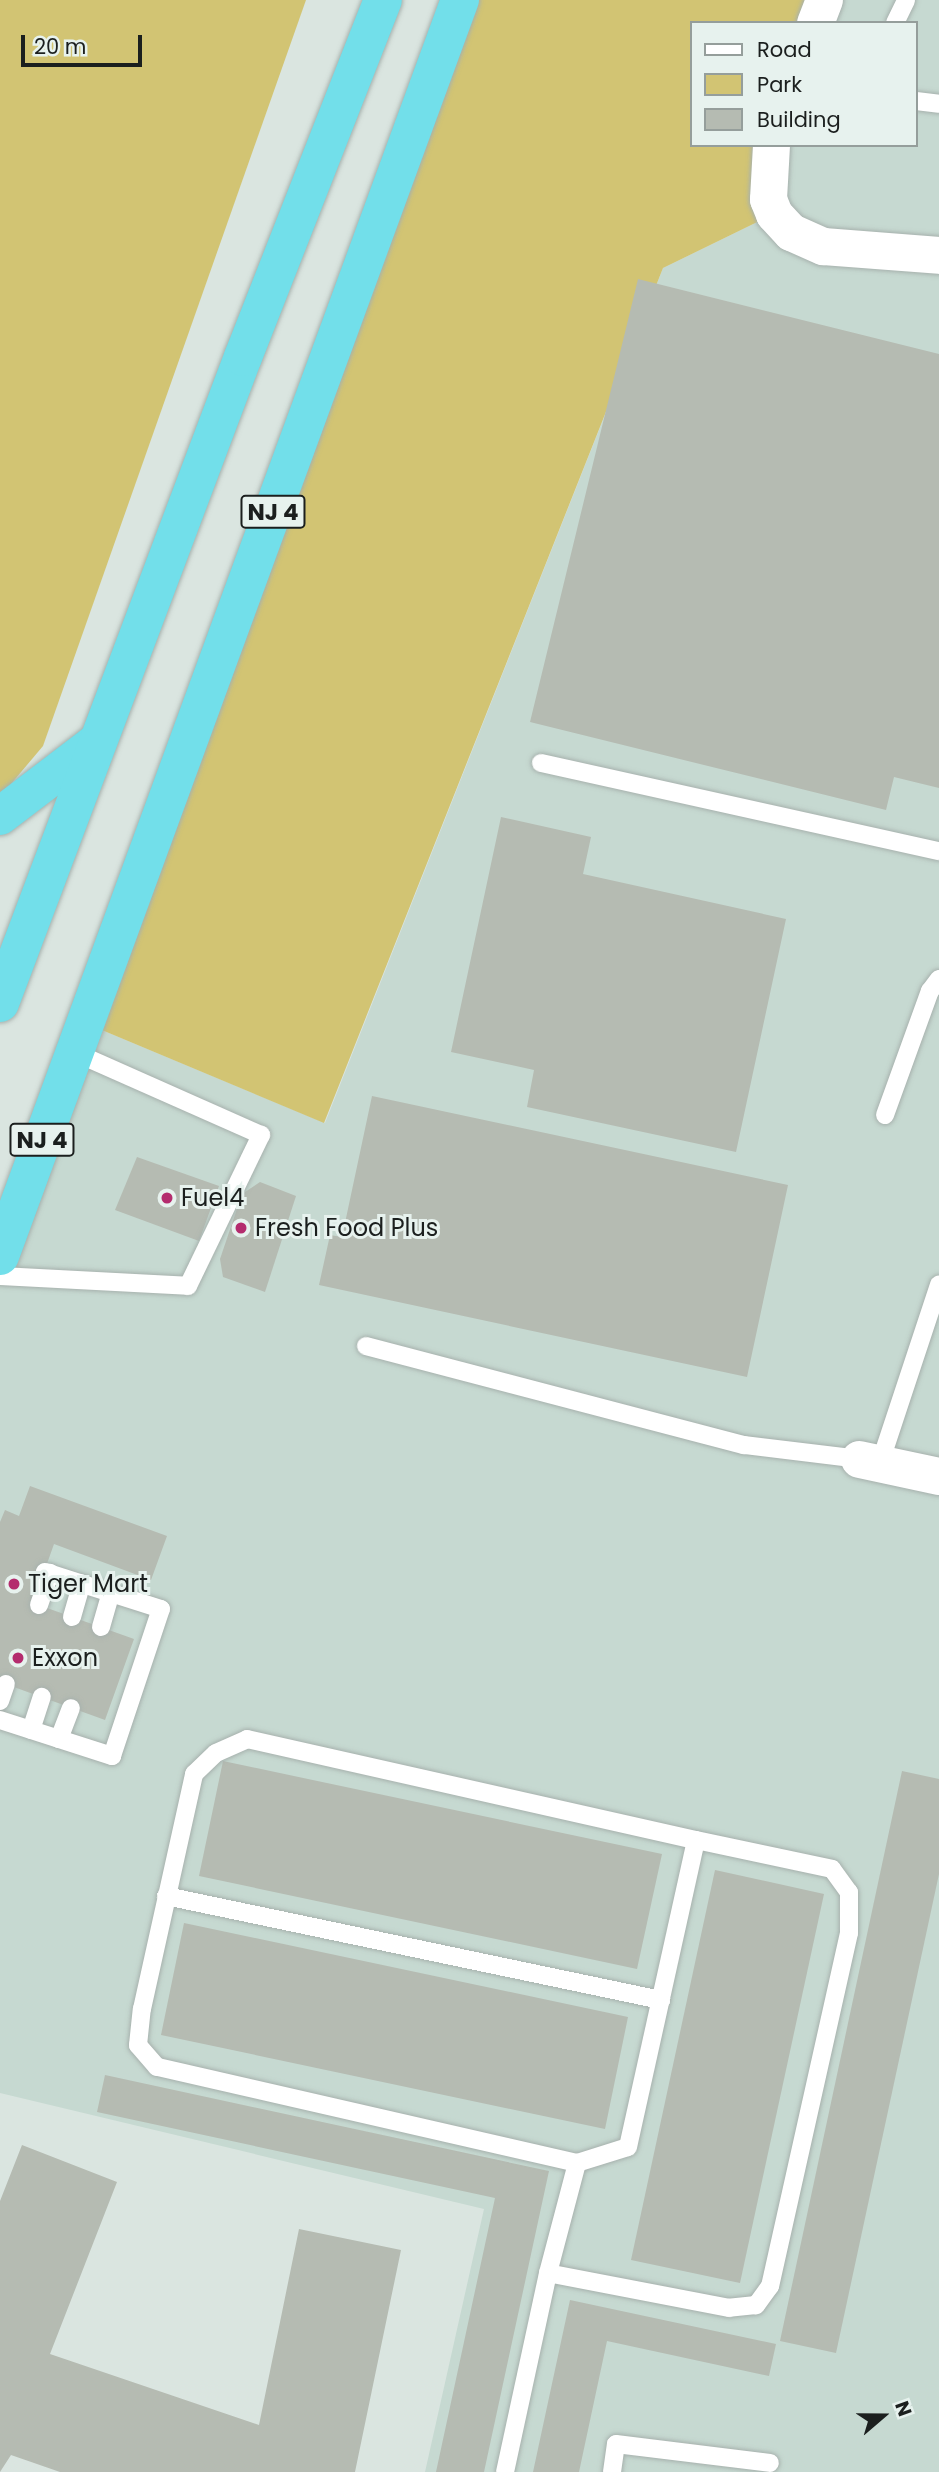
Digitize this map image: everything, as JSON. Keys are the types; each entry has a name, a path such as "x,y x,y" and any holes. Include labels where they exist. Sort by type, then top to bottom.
{"highway":[{"path":"0,1003 9,949 98,741 383,0"},
{"name":"NJ 4","path":"0,1256 460,0"},
{"path":"0,817 98,741"}],"street":[{"path":"816,21 824,0"},
{"path":"771,147 768,199 774,214 791,232 822,246 939,255"},
{"path":"870,1461 939,1476"}],"lane":[{"path":"896,21 906,0"},
{"path":"918,101 939,104"},
{"path":"541,763 939,851"},
{"path":"885,1115 930,991 939,979"},
{"path":"0,1276 188,1286 261,1135 74,1052"},
{"path":"366,1346 744,1445 870,1461 939,1285"},
{"path":"0,1720 112,1756 161,1609 47,1572 39,1605"},
{"path":"72,1617 82,1583"},
{"path":"101,1627 111,1593"},
{"path":"31,1730 42,1697"},
{"path":"59,1739 71,1708"},
{"path":"548,2273 729,2308 756,2305 770,2286 849,1933 849,1892 832,1869 247,1739 216,1753 194,1774 166,1896 138,2045 157,2067 577,2163 628,2147 696,1840"},
{"path":"166,1896 661,2000"},
{"path":"505,2472 548,2273 577,2163"},
{"path":"612,2472 616,2444 770,2463"}],"shaded area":[{"path":"824,0 939,0 939,2472 425,2472 484,2209 0,2093 0,1256 85,1023 325,1123 663,268 774,214 771,147 918,147 918,21 816,21"}],"green space":[{"path":"0,0 306,0 43,746 0,797"},
{"path":"460,0 824,0 816,21 690,21 690,147 771,147 774,214 663,268 324,1123 85,1023"}],"building":[{"path":"638,279 939,354 939,788 894,777 886,810 530,722"},
{"path":"501,817 591,837 583,874 786,919 736,1152 527,1107 534,1070 451,1052"},
{"path":"372,1096 788,1185 747,1377 319,1285 330,1235 342,1237"},
{"name":"Fuel4","path":"137,1157 219,1186 199,1241 115,1210"},
{"path":"260,1182 296,1196 265,1292 223,1277 220,1259 242,1194"},
{"path":"30,1486 167,1536 151,1580 54,1544 33,1603 134,1639 105,1720 0,1682 0,1522 5,1510 19,1516"},
{"path":"223,1761 662,1854 637,1969 199,1876"},
{"path":"902,1771 939,1779 939,1874 836,2353 780,2341"},
{"path":"715,1870 824,1894 740,2283 631,2260"},
{"path":"184,1923 628,2017 605,2129 161,2035"},
{"path":"105,2075 549,2171 484,2472 436,2472 495,2198 97,2112"},
{"path":"22,2145 117,2182 50,2354 259,2425 299,2229 401,2250 355,2472 60,2472 11,2455 0,2472 0,2201"},
{"path":"570,2300 776,2344 769,2376 607,2341 579,2472 533,2472"}],"place":[{"name":"Fuel4","path":"167,1198"},
{"name":"Fresh Food Plus","path":"241,1228"},
{"name":"Tiger Mart","path":"14,1584"},
{"name":"Exxon","path":"18,1658"}]}
